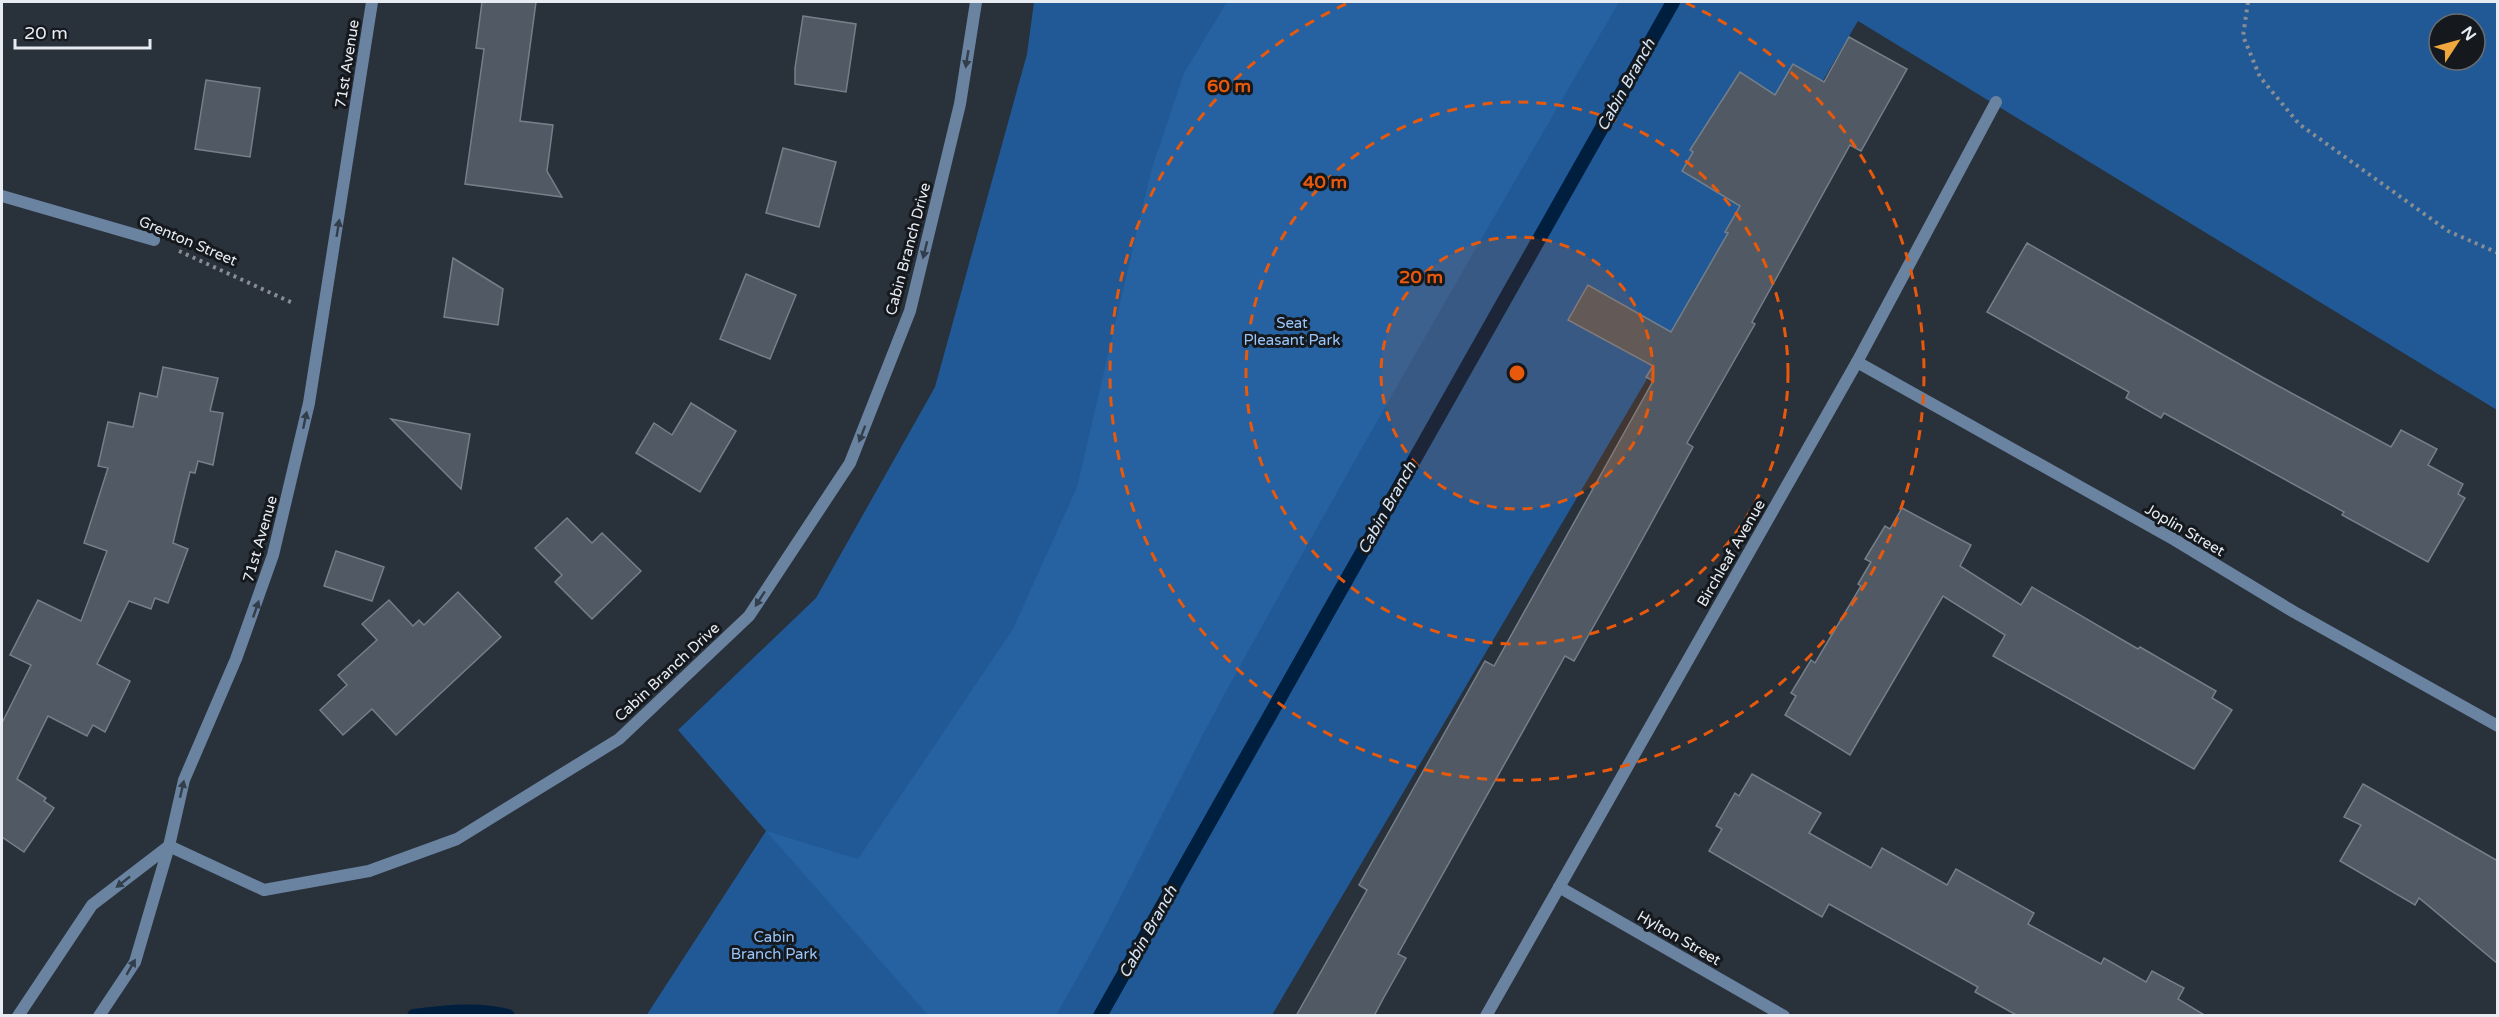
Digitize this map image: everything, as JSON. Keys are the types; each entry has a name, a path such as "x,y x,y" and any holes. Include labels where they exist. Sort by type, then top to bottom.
{"street":[{"name":"71st Avenue","path":"169,846 184,780 236,659 273,555 309,403 372,2"},
{"name":"Cabin Branch Drive","path":"169,846 264,890 369,871 457,839 619,739 749,616 850,463 910,311 960,104 976,2"},
{"name":"Birchleaf Avenue","path":"1486,1016 1857,362 1996,102"},
{"name":"Grenton Street","path":"2,196 154,240"},
{"name":"Joplin Street","path":"1857,362 2175,540 2295,612 2498,726"},
{"path":"18,1016 92,905 169,846"},
{"path":"99,1016 135,962 169,846"},
{"name":"Hylton Street","path":"1559,887 1784,1016"}],"path":[{"path":"2248,2 2243,36 2260,77 2299,124 2448,231 2498,253"},
{"name":"Grenton Street","path":"154,240 324,317"}],"green space":[{"name":"Seat Pleasant Park","path":"1034,2 2497,2 2497,410 1858,21 1272,1015 646,1016 766,831 678,730 816,598 935,387 1027,54"},
{"path":"1227,2 1619,2 1282,590 1212,717 1103,931 1056,1015 928,1015 766,831 858,859 1013,629 1077,487 1151,171 1184,73"}],"building":[{"path":"482,2 536,2 520,121 553,125 547,171 562,197 465,184 484,49 476,48"},
{"path":"803,16 856,24 846,92 795,84 795,68"},
{"path":"1849,37 1907,69 1861,151 1850,145 1752,322 1755,324 1687,443 1693,447 1627,567 1574,661 1565,656 1398,954 1406,958 1374,1016 1296,1016 1367,890 1359,885 1485,661 1494,666 1653,381 1646,377 1653,366 1568,320 1588,285 1671,332 1728,233 1725,232 1740,206 1682,171 1693,152 1690,150 1740,72 1775,95 1793,64 1824,82"},
{"path":"206,80 260,88 250,157 195,149"},
{"path":"783,148 836,162 819,227 766,213"},
{"path":"2027,243 2262,377 2391,447 2401,430 2437,449 2428,465 2463,484 2458,494 2465,498 2428,562 2342,515 2344,512 2164,413 2161,418 2126,398 2129,392 1987,312"},
{"path":"453,258 503,289 498,325 444,317"},
{"path":"746,274 796,295 770,359 720,339"},
{"path":"163,367 218,378 210,411 223,413 213,465 198,461 195,473 190,472 173,543 188,549 168,603 155,598 151,609 129,601 97,664 130,681 105,732 93,725 87,736 48,716 17,779 46,798 44,801 54,808 24,852 2,837 2,723 31,665 10,655 38,600 81,621 107,551 84,543 108,468 98,466 108,422 133,427 140,393 157,397"},
{"path":"691,403 736,431 700,492 636,453 654,423 672,435"},
{"path":"391,419 470,434 461,489"},
{"path":"1902,508 1971,545 1960,566 2021,605 2032,587 2138,649 2140,647 2216,691 2212,698 2232,710 2194,769 1993,656 2005,635 1943,596 1850,755 1785,715 1796,696 1791,693 1811,660 1815,663 1861,586 1858,584 1871,562 1865,559 1885,526 1890,529"},
{"path":"567,518 592,543 602,533 641,571 592,619 555,582 562,575 535,548"},
{"path":"336,551 384,567 372,601 324,586"},
{"path":"458,592 501,637 396,735 372,709 343,735 320,710 347,685 338,675 377,640 362,624 389,600 413,626 419,620 424,625"},
{"path":"1752,774 1821,813 1809,833 1871,868 1882,848 1947,885 1956,869 2034,913 2028,924 2101,964 2104,958 2146,982 2152,971 2184,988 2178,999 2206,1016 2018,1016 1975,992 1978,987 1829,904 1822,917 1709,851 1722,829 1716,826 1735,793 1739,796"},
{"path":"2363,784 2498,861 2498,964 2419,898 2415,905 2340,861 2361,825 2344,817"}],"waterway":[{"name":"Cabin Branch","path":"1100,1016 1673,2"},
{"name":"Cabin Branch","path":"414,1016 473,1011 508,1016"}],"park label":[{"name":"Cabin Branch Park","path":"774,946"}]}
